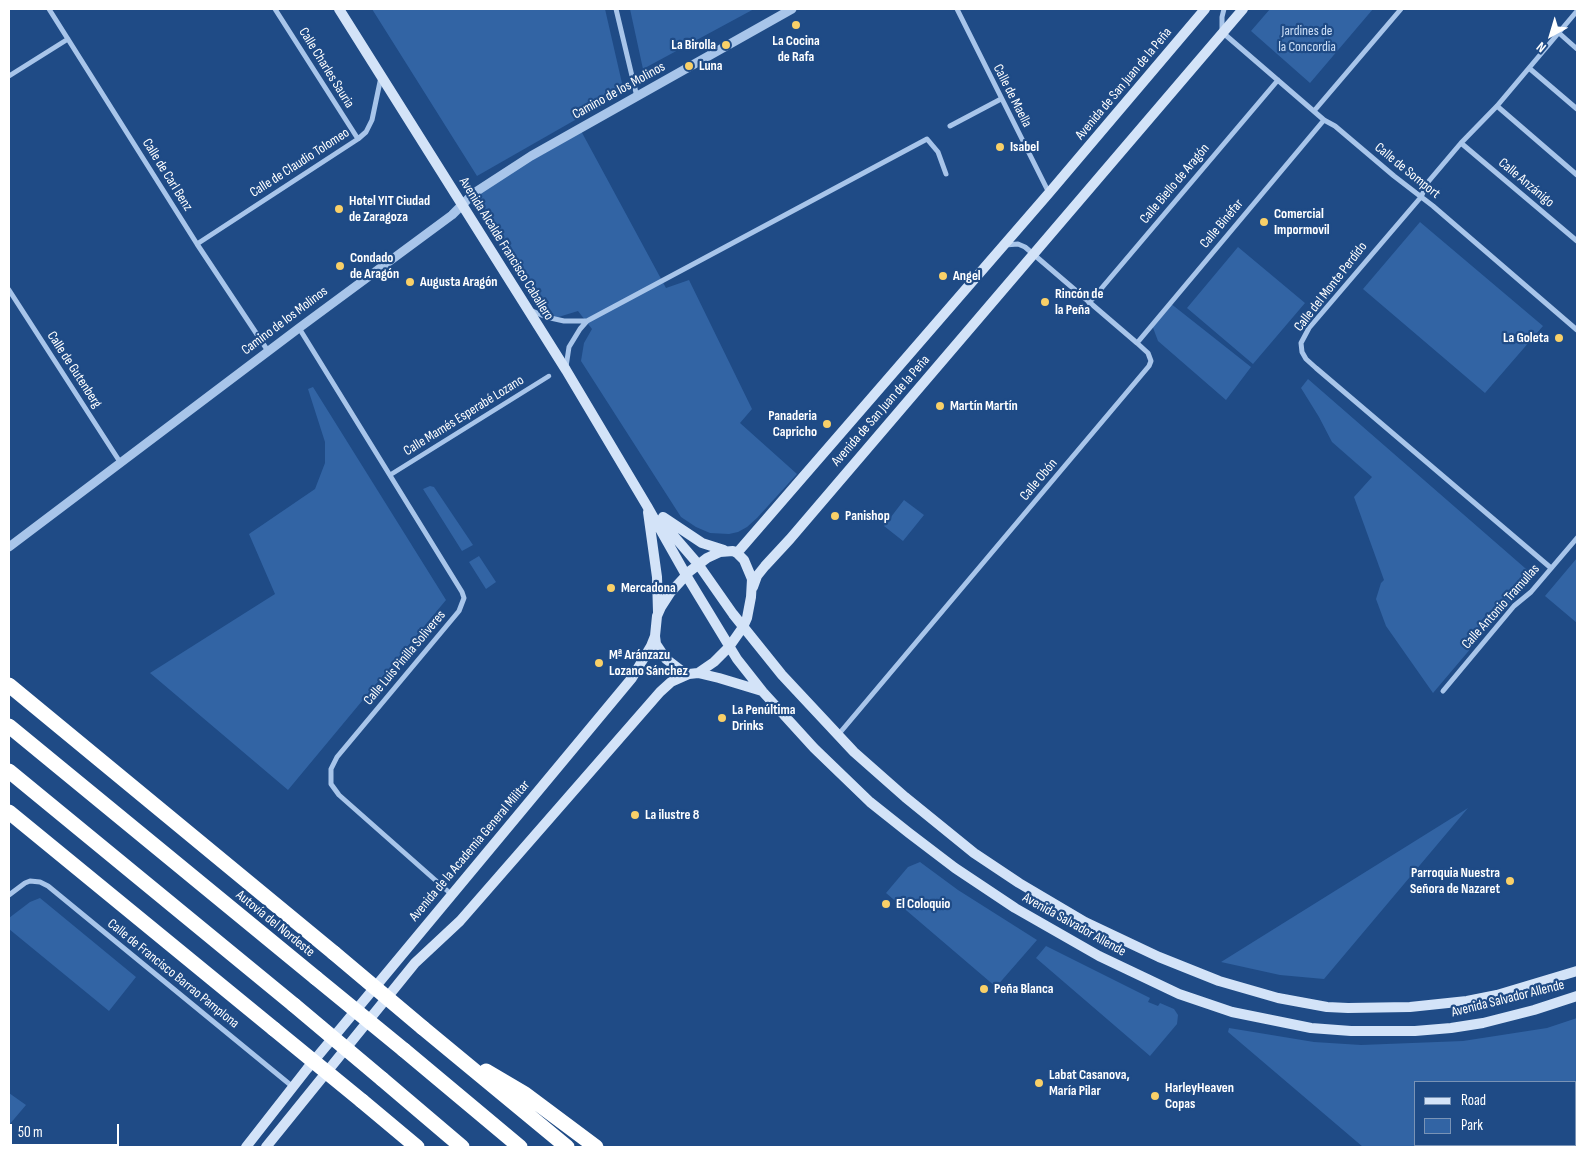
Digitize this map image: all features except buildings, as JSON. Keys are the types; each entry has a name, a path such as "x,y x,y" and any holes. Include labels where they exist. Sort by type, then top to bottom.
{"highway":[{"path":"9,685 567,1147"},
{"name":"Autovía del Nordeste","path":"9,726 520,1147"},
{"path":"9,771 462,1147"},
{"path":"9,812 417,1147"},
{"path":"450,1050 525,1094 596,1147"}],"main road":[{"name":"Avenida Alcalde Francisco Caballero","path":"339,9 566,370 647,506 686,576"},
{"name":"Avenida de San Juan de la Peña","path":"693,673 714,662 729,647 743,627 750,609 752,588 750,572 744,560 737,553 1049,193 1205,9"},
{"name":"Avenida de San Juan de la Peña","path":"752,588 757,576 765,566 1243,9"},
{"name":"Avenida Alcalde Francisco Caballero","path":"647,506 702,543 725,551"},
{"name":"Avenida Alcalde Francisco Caballero","path":"647,506 698,564 743,627"},
{"name":"Avenida Alcalde Francisco Caballero","path":"647,506 657,577 658,616"},
{"path":"698,564 714,554 725,551 737,553"},
{"name":"Avenida de la Academia General Militar","path":"246,1147 451,894 632,678 648,653 655,636 658,616 664,600 698,564"},
{"name":"Avenida Salvador Allende","path":"686,576 729,647 763,692 814,748 870,802 947,863 1015,908 1125,970 1186,997 1232,1012 1311,1028 1350,1032 1388,1032 1451,1028 1483,1023 1534,1010 1577,996"},
{"name":"Avenida Salvador Allende","path":"743,627 782,675 838,735 882,777 946,832 1023,886 1085,922 1123,941 1189,969 1243,989 1278,998 1327,1007 1348,1008 1410,1007 1467,1001 1497,995 1577,971"},
{"path":"655,636 656,644 666,659 676,668 736,682 763,692"},
{"path":"266,1147 415,963 460,922 648,704 671,682 693,673"}],"street":[{"name":"Calle de Carl Benz","path":"49,9 197,244 268,351"},
{"name":"Calle Charles Sauria","path":"275,9 358,139"},
{"path":"616,9 637,98"},
{"name":"Camino de los Molinos","path":"9,547 268,351 446,220 474,193 532,156 792,9"},
{"name":"Calle de Maella","path":"956,9 1049,193"},
{"path":"1222,32 1224,9"},
{"path":"1314,111 1401,9"},
{"name":"Calle del Monte Perdido","path":"1551,568 1329,380 1306,359 1302,352 1301,343 1309,328 1421,196 1428,182 1460,143 1497,106 1577,11"},
{"name":"Calle de Somport","path":"1222,32 1324,120 1335,126 1394,176 1421,196 1577,330"},
{"path":"1559,33 1577,48"},
{"path":"9,76 68,39"},
{"path":"1529,68 1577,109"},
{"name":"Calle de Claudio Tolomeo","path":"197,244 366,132 372,120 381,76"},
{"name":"Calle Biello de Aragón","path":"1089,302 1278,80"},
{"path":"950,126 1001,100"},
{"path":"1497,106 1577,175"},
{"name":"Calle Binéfar","path":"1137,343 1324,120"},
{"path":"566,370 569,347 587,321 927,139 938,152 946,174"},
{"name":"Calle Anzánigo","path":"1460,143 1577,241"},
{"path":"1004,245 1018,244 1025,247 1032,254"},
{"name":"Calle Obón","path":"838,735 1149,366 1150,357 1137,343 1032,254"},
{"name":"Calle de Gutenberg","path":"9,290 120,462"},
{"path":"528,309 546,317 564,321 587,321"},
{"name":"Calle Luis Pinilla Soliveres","path":"299,328 464,598 454,618 333,762 331,769 332,784 339,795 451,894"},
{"name":"Calle Mamés Esperabé Lozano","path":"390,476 549,376"},
{"name":"Calle Antonio Tramullas","path":"1443,691 1514,606 1531,592 1577,538"},
{"name":"Calle de Francisco Barrao Pamplona","path":"9,895 25,883 36,881 48,886 294,1087"}],"green space":[{"path":"372,9 605,9 624,92 477,176"},
{"path":"630,9 754,9 643,69"},
{"name":"Jardines de la Concordia","path":"1270,9 1373,9 1310,83 1251,31"},
{"path":"580,129 666,288 689,280 752,409 740,423 797,474 757,518 738,532 729,534 710,533 696,527 681,517 581,361 584,343 592,329 578,311 552,319 474,193"},
{"path":"1420,222 1543,326 1485,393 1363,289"},
{"path":"1238,247 1305,303 1253,364 1187,308"},
{"path":"1170,303 1251,367 1226,400 1158,341 1152,325"},
{"path":"1308,379 1533,575 1433,693 1386,626 1376,599 1381,583 1384,580 1354,497 1372,477 1332,442 1301,388"},
{"path":"313,387 446,600 288,790 150,673 275,594 249,534 315,489 325,463 325,442 308,389"},
{"path":"430,486 434,487 473,545 462,551 423,489"},
{"path":"904,500 924,515 903,541 884,526"},
{"path":"479,556 496,582 486,589 469,562"},
{"path":"1577,558 1577,623 1545,596"},
{"path":"1468,808 1324,979 1280,975 1221,962"},
{"path":"920,862 958,890 1037,940 996,987 886,893 908,867"},
{"path":"40,898 136,977 109,1011 9,929 9,918 30,902"},
{"path":"1046,946 1150,998 1148,1002 1158,1006 1160,1003 1174,1009 1178,1015 1177,1024 1150,1056 1036,958"},
{"path":"1577,1018 1577,1147 1526,1146 1576,1146 1576,1081 1414,1081 1414,1146 1503,1146 1363,1147 1228,1032 1229,1028 1314,1042 1361,1045 1463,1041 1547,1028"},
{"path":"9,1093 26,1105 9,1125"}],"place":[{"name":"La Cocina de Rafa","path":"796,25"},
{"name":"La Birolla","path":"726,45"},
{"name":"Luna","path":"689,66"},
{"name":"Isabel","path":"1000,147"},
{"name":"Hotel YIT Ciudad de Zaragoza","path":"339,209"},
{"name":"Comercial Impormovil","path":"1264,222"},
{"name":"Condado de Aragón","path":"340,266"},
{"name":"Angel","path":"943,276"},
{"name":"Augusta Aragón","path":"410,282"},
{"name":"Rincón de la Peña","path":"1045,302"},
{"name":"La Goleta","path":"1559,338"},
{"name":"Martín Martín","path":"940,406"},
{"name":"Panaderia Capricho","path":"827,424"},
{"name":"Panishop","path":"835,516"},
{"name":"Mercadona","path":"611,588"},
{"name":"Mª Aránzazu Lozano Sánchez","path":"599,663"},
{"name":"La Penúltima Drinks","path":"722,718"},
{"name":"La ilustre 8","path":"635,815"},
{"name":"Parroquia Nuestra Señora de Nazaret","path":"1510,881"},
{"name":"El Coloquio","path":"886,904"},
{"name":"Peña Blanca","path":"984,989"},
{"name":"Labat Casanova, María Pilar","path":"1039,1083"},
{"name":"HarleyHeaven Copas","path":"1155,1096"}]}
